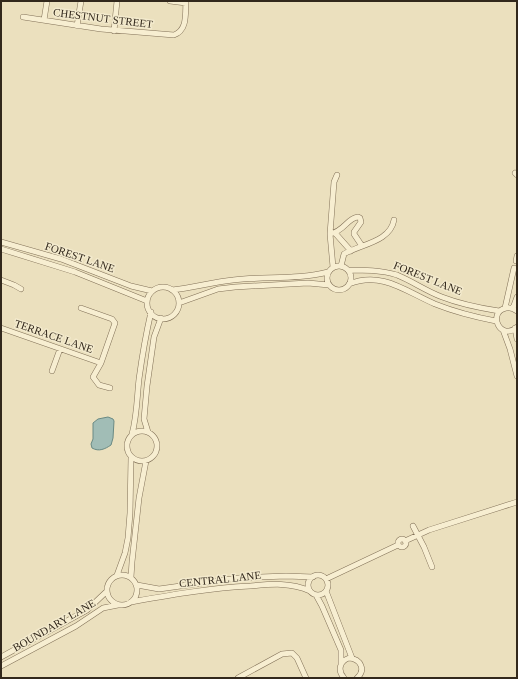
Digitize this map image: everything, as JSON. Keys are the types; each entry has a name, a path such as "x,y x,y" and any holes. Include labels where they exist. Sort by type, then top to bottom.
{"street":[{"path":"44,20 47,1"},
{"path":"77,26 81,1"},
{"path":"114,31 117,1"},
{"path":"170,1 186,2"},
{"name":"CHESTNUT STREET","path":"23,17 114,31 172,36 180,33 184,26 186,2"},
{"path":"333,267 332,234 334,182 337,175"},
{"path":"332,234 341,230 353,218 358,217 360,218 361,222 354,234 362,246"},
{"path":"341,266 343,256 371,243 385,234 392,227 394,220"},
{"path":"332,234 351,251"},
{"name":"FOREST LANE","path":"1,242 61,259 136,287 152,291"},
{"name":"FOREST LANE","path":"1,249 75,272 133,294 147,301"},
{"path":"172,290 176,293 179,303 173,314 169,317 161,318 151,312 147,301 152,291 162,287 172,290 187,289 220,281 308,276 328,272 333,267 341,266 348,270 351,277 349,284 339,290 332,288 329,285 308,283 235,287 218,289 179,303"},
{"path":"505,308 514,268"},
{"name":"FOREST LANE","path":"348,270 373,270 386,272 398,276 442,297 480,308 499,311"},
{"path":"328,272 327,277 329,285"},
{"path":"1,280 21,289"},
{"name":"FOREST LANE","path":"349,284 359,280 371,280 396,284 434,303 496,322"},
{"path":"133,294 136,287"},
{"path":"517,297 515,310 505,308 499,311 496,318 496,322 503,330 510,349 517,376"},
{"path":"81,308 112,319 116,323 101,363 92,377 99,384 110,388"},
{"path":"117,575 126,553 130,513 132,471 131,458 126,448 126,443 132,434 135,421 139,379 151,312"},
{"path":"131,458 135,461 146,461 154,456 157,447 155,438 148,432 144,419 154,337 161,318"},
{"name":"TERRACE LANE","path":"1,328 101,363"},
{"path":"503,330 509,331 516,328 517,339"},
{"path":"52,371 60,349"},
{"path":"132,434 141,431 148,432"},
{"path":"131,577 142,482 146,461"},
{"path":"360,677 362,669 360,663 352,658 326,591 328,584 326,579 398,545 400,547 404,546 405,541 418,535 486,511 517,502"},
{"path":"413,526 432,567"},
{"path":"122,574 131,577 137,585 137,595 126,605 118,605 111,601 106,592 109,581 117,575 122,574"},
{"name":"CENTRAL LANE","path":"137,585 159,589 238,578 286,576 313,577 321,575 326,579"},
{"path":"310,591 308,584 313,577"},
{"name":"CENTRAL LANE","path":"131,602 194,591 236,586 286,584 297,586 316,594"},
{"path":"326,591 322,594 316,594 341,650 340,673 344,678"},
{"name":"BOUNDARY LANE","path":"1,657 87,610 106,592"},
{"name":"BOUNDARY LANE","path":"1,666 76,626 103,608 118,605"},
{"path":"238,678 282,654 289,653 292,653 297,658 306,678"},
{"path":"341,664 344,660 352,658"}],"water":[{"path":"108,417 114,421 111,445 102,450 92,448 93,423 98,419"}]}
